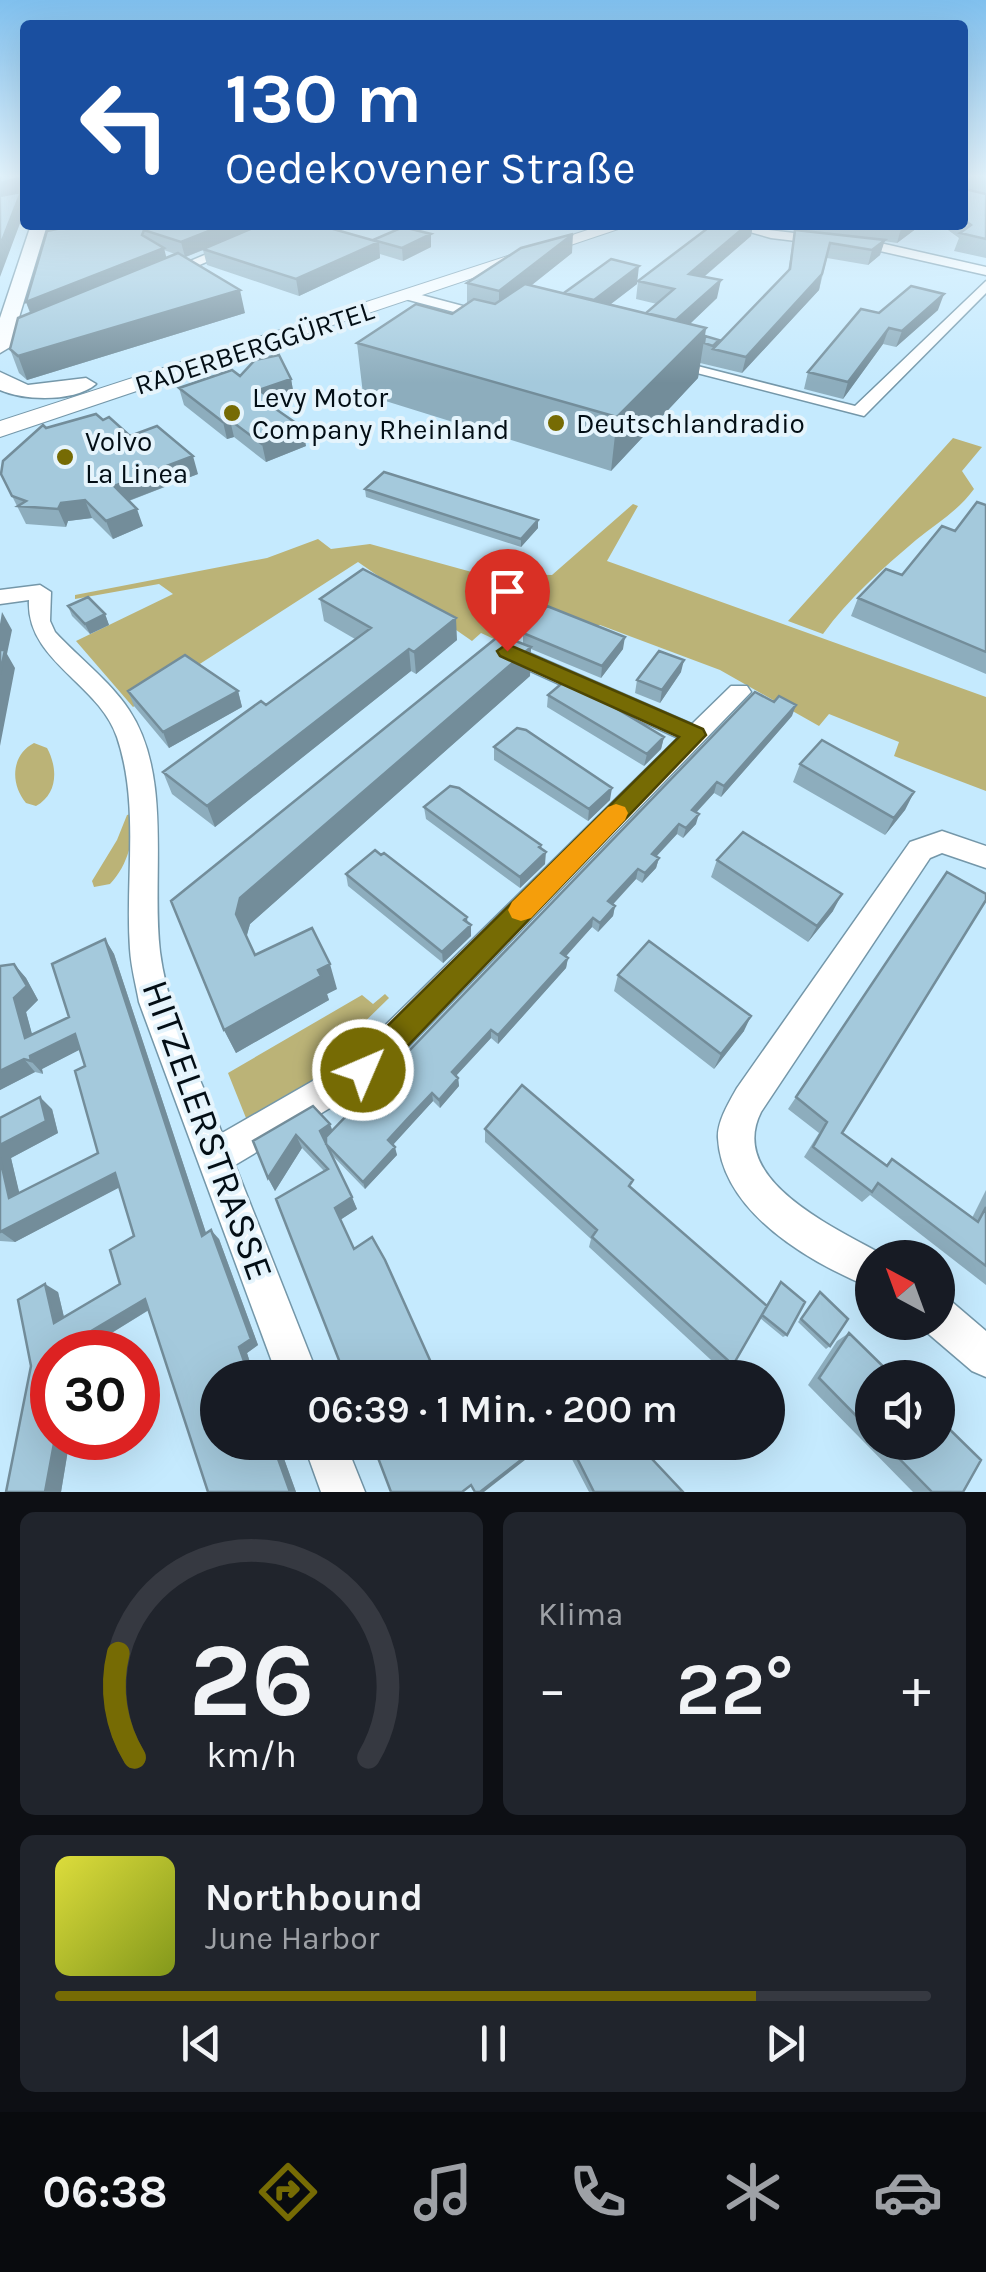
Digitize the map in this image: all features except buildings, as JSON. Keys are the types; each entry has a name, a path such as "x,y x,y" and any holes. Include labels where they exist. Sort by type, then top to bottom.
{"main road":[{"name":"RADERBERGGÜRTEL","path":"532,247 536,245"},
{"name":"RADERBERGGÜRTEL","path":"0,411 405,291 542,245"},
{"name":"RADERBERGGÜRTEL","path":"0,429 350,306"},
{"path":"0,448 66,408"}],"street":[{"path":"6,338 37,245"},
{"path":"147,282 238,245"},
{"path":"858,245 986,271"},
{"path":"645,357 858,412 986,285"},
{"path":"405,291 512,323"},
{"path":"0,378 5,385 23,391 86,384"},
{"name":"HITZELERSTRASSE","path":"0,597 40,592 39,622 45,634 120,714 130,738 156,902 146,950 155,1002 292,1360"},
{"path":"481,661 495,650 507,651 695,735"},
{"path":"214,1157 363,1070 739,692"},
{"path":"855,1259 772,1206 744,1174 735,1134 749,1100 920,850 942,842 986,857"},
{"path":"955,1331 986,1357"},
{"path":"331,1460 344,1492"}],"shaded area":[{"path":"953,438 982,447 962,471 974,489 968,497 879,573 823,634 788,621"},
{"path":"633,504 638,506 607,561 986,697 986,791 894,756 899,742 829,714 819,726 720,670 600,625 591,627 542,611 509,646 481,633 472,641 358,562 133,707 76,641 173,594 159,584 75,599 75,595 267,558 318,539 331,549 370,544 479,574 552,575"},
{"path":"34,743 47,748 54,772 49,795 36,806 26,803 15,779 17,762"},
{"path":"135,813 122,868 110,884 94,887 92,881 127,815"},
{"path":"385,994 389,998 344,1042 360,1058 248,1123 228,1073 362,995 373,1004"}],"slow traffic":[{"path":"521,910 616,813"}],"place":[{"name":"Levy Motor Company Rheinland","path":"232,413"},
{"name":"Deutschlandradio","path":"556,423"},
{"name":"Volvo La Linea","path":"65,457"}],"route":[{"path":"363,1070 695,735 507,651"}]}
